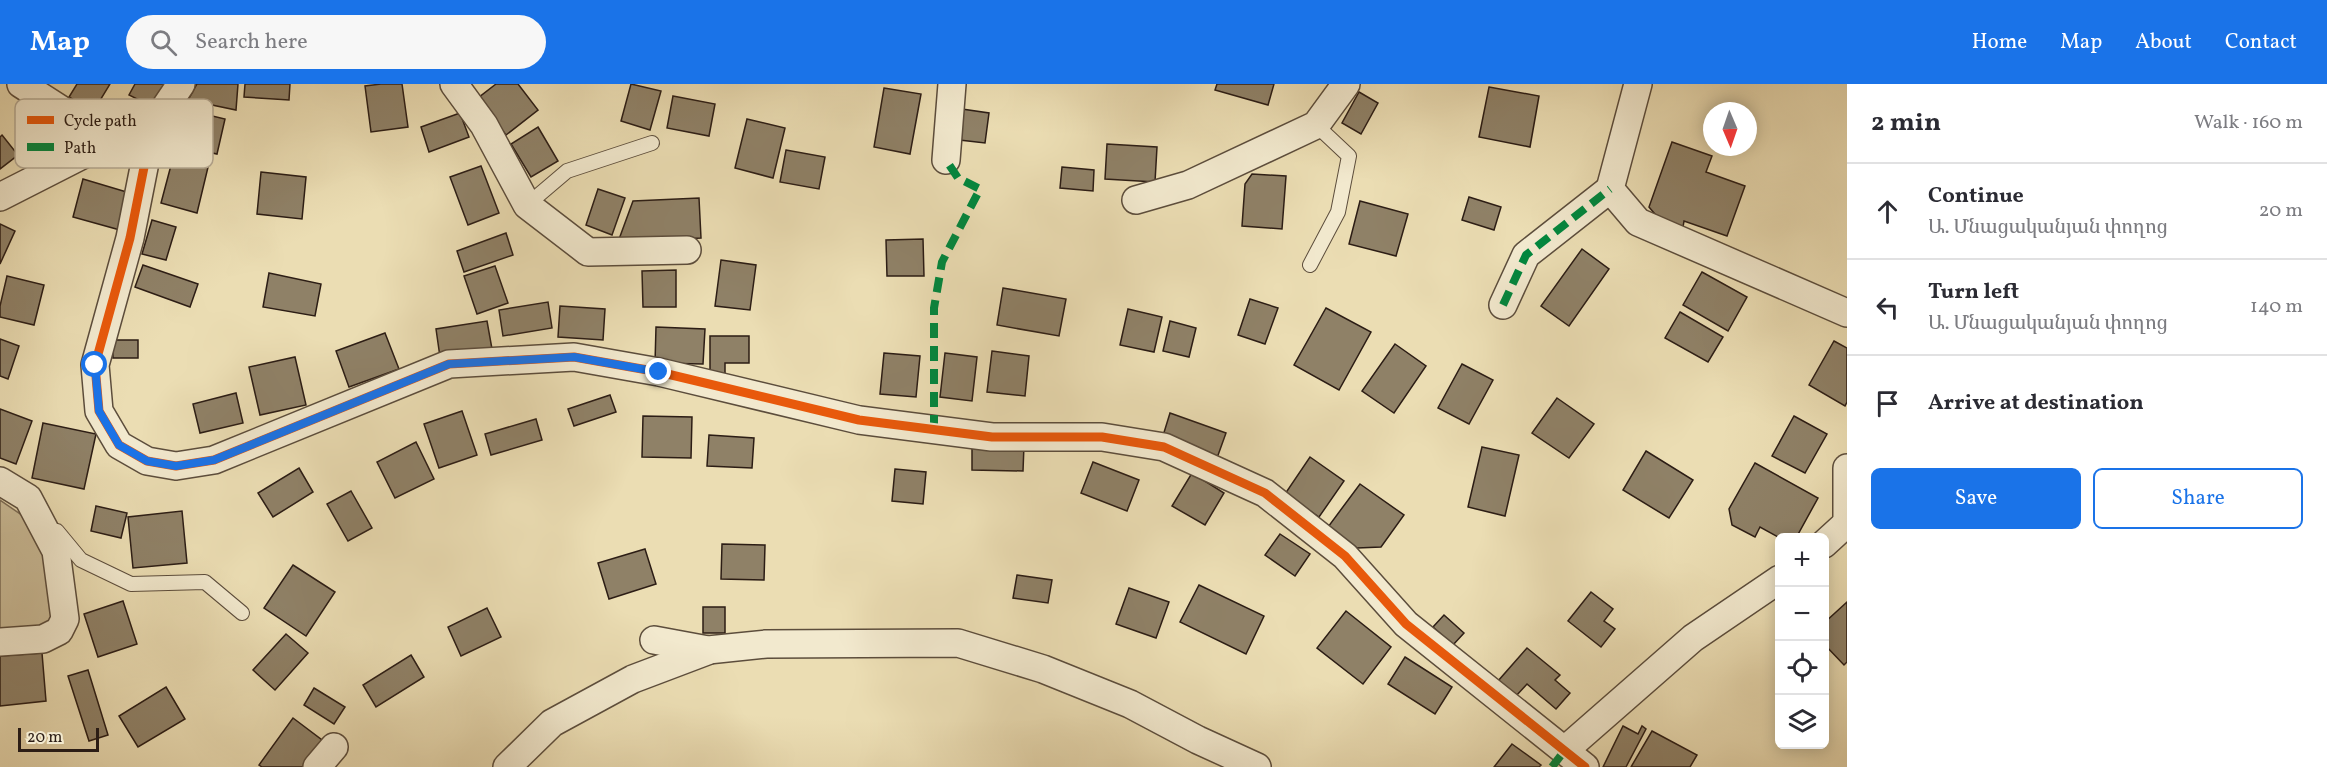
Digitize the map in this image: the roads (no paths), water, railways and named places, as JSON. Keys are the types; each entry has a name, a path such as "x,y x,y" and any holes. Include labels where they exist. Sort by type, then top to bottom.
{"street":[{"path":"21,84 45,99"},
{"path":"171,99 181,84"},
{"path":"454,84 484,125 527,205 588,252 687,250"},
{"path":"946,160 952,84"},
{"path":"1136,200 1188,185 1316,125 1346,84"},
{"path":"1503,305 1526,255 1610,189 1638,84"},
{"path":"0,197 57,168"},
{"path":"144,168 130,238 95,365 99,411 119,445 147,461 176,466 214,460 449,364 574,357 659,372 859,420 992,437 1102,437 1164,447 1265,493 1345,556 1406,624 1586,767"},
{"path":"1610,189 1638,222 1847,313"},
{"path":"1847,468 1847,516"},
{"path":"0,481 28,498 56,551 65,619 60,631 43,639 0,642"},
{"path":"1829,539 1847,523"},
{"path":"1565,750 1693,638 1775,582"},
{"path":"654,640 708,650"},
{"path":"507,767 552,723 633,679 708,650 766,644 958,643 1043,669 1130,704 1198,740 1257,767"},
{"path":"1198,740 1222,767"}],"lane":[{"path":"1310,265 1338,212 1349,156 1316,125"},
{"path":"527,205 567,171 652,143"},
{"path":"28,498 81,560 131,584 205,582 242,613"}]}
